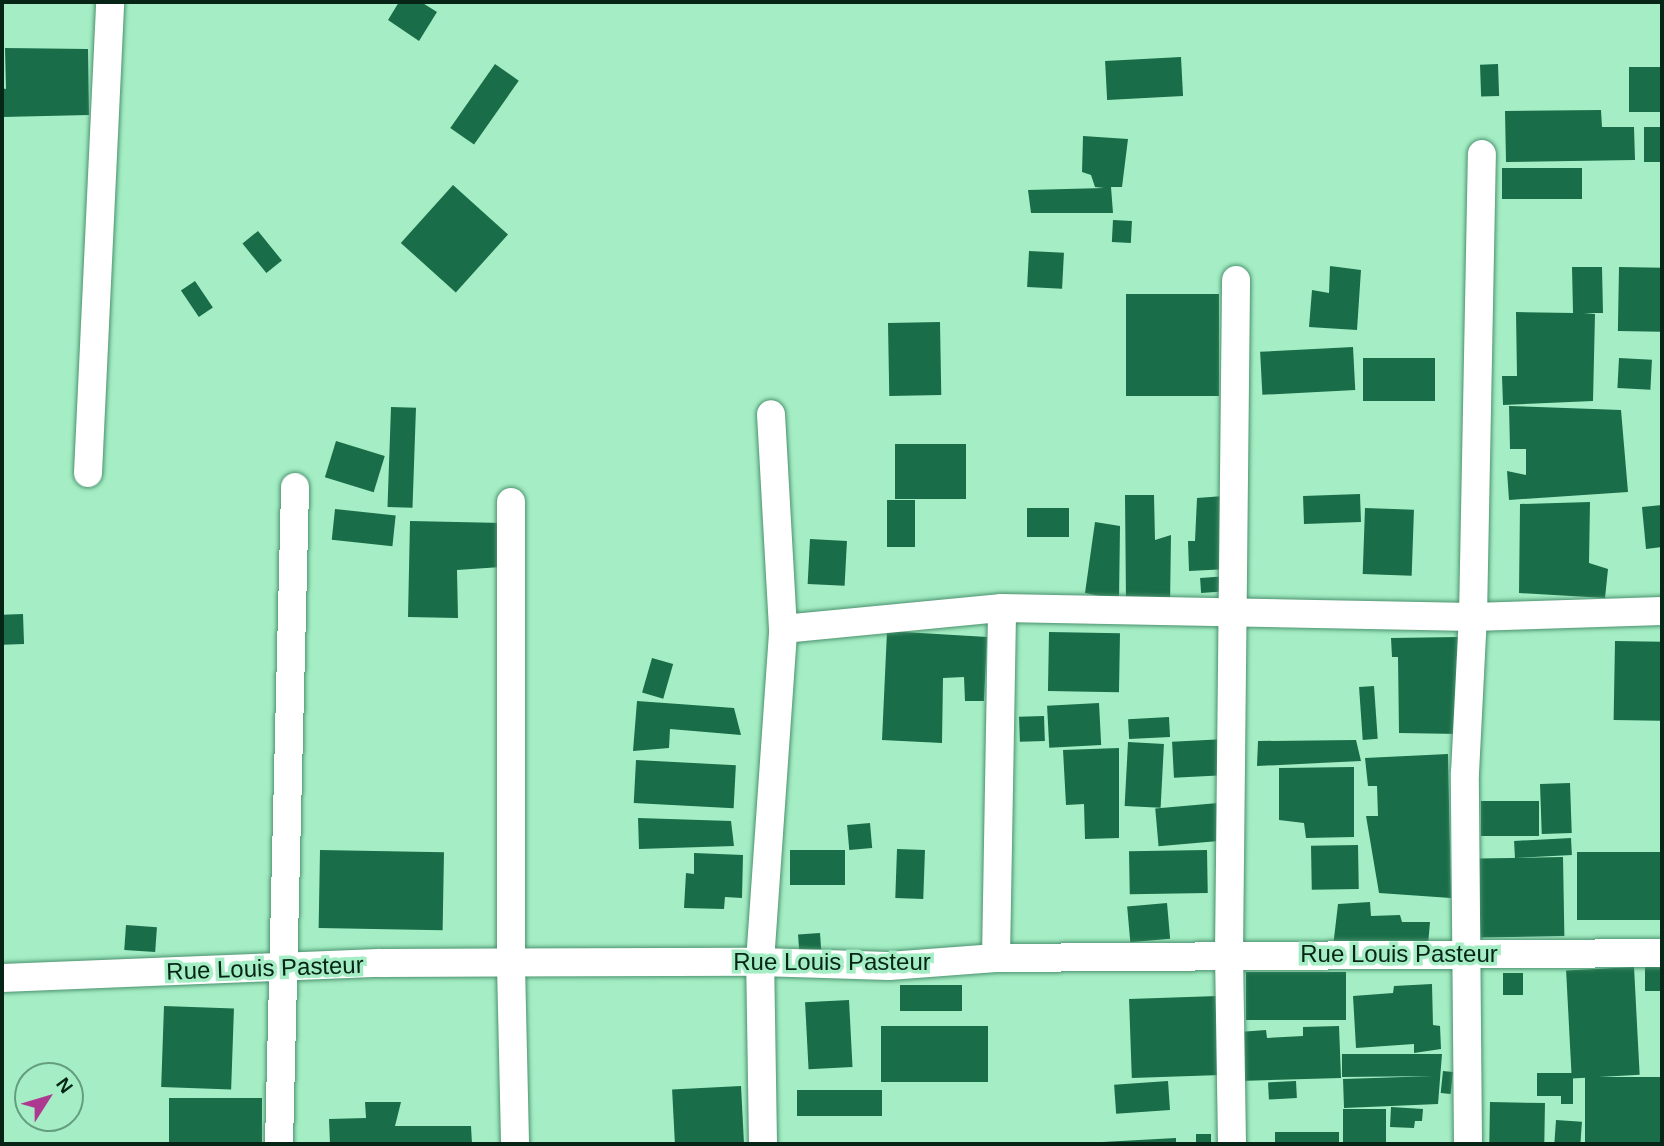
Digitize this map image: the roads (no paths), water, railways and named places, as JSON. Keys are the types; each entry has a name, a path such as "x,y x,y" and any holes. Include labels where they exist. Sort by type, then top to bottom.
{"street":[{"path":"88,473 110,2"},
{"path":"1468,1144 1464,954 1465,773 1473,617 1482,154"},
{"path":"1232,1144 1230,954 1236,280"},
{"path":"763,1144 760,962 783,629 771,414"},
{"path":"279,1144 295,487"},
{"path":"511,502 511,965 515,1144"},
{"path":"783,629 1002,608 1056,607 1235,615 1376,614 1473,617 1662,611"},
{"path":"996,958 1002,608"},
{"name":"Rue Louis Pasteur","path":"2,978 379,963 511,965 760,962 890,966 996,958 1230,954 1662,953"}]}
